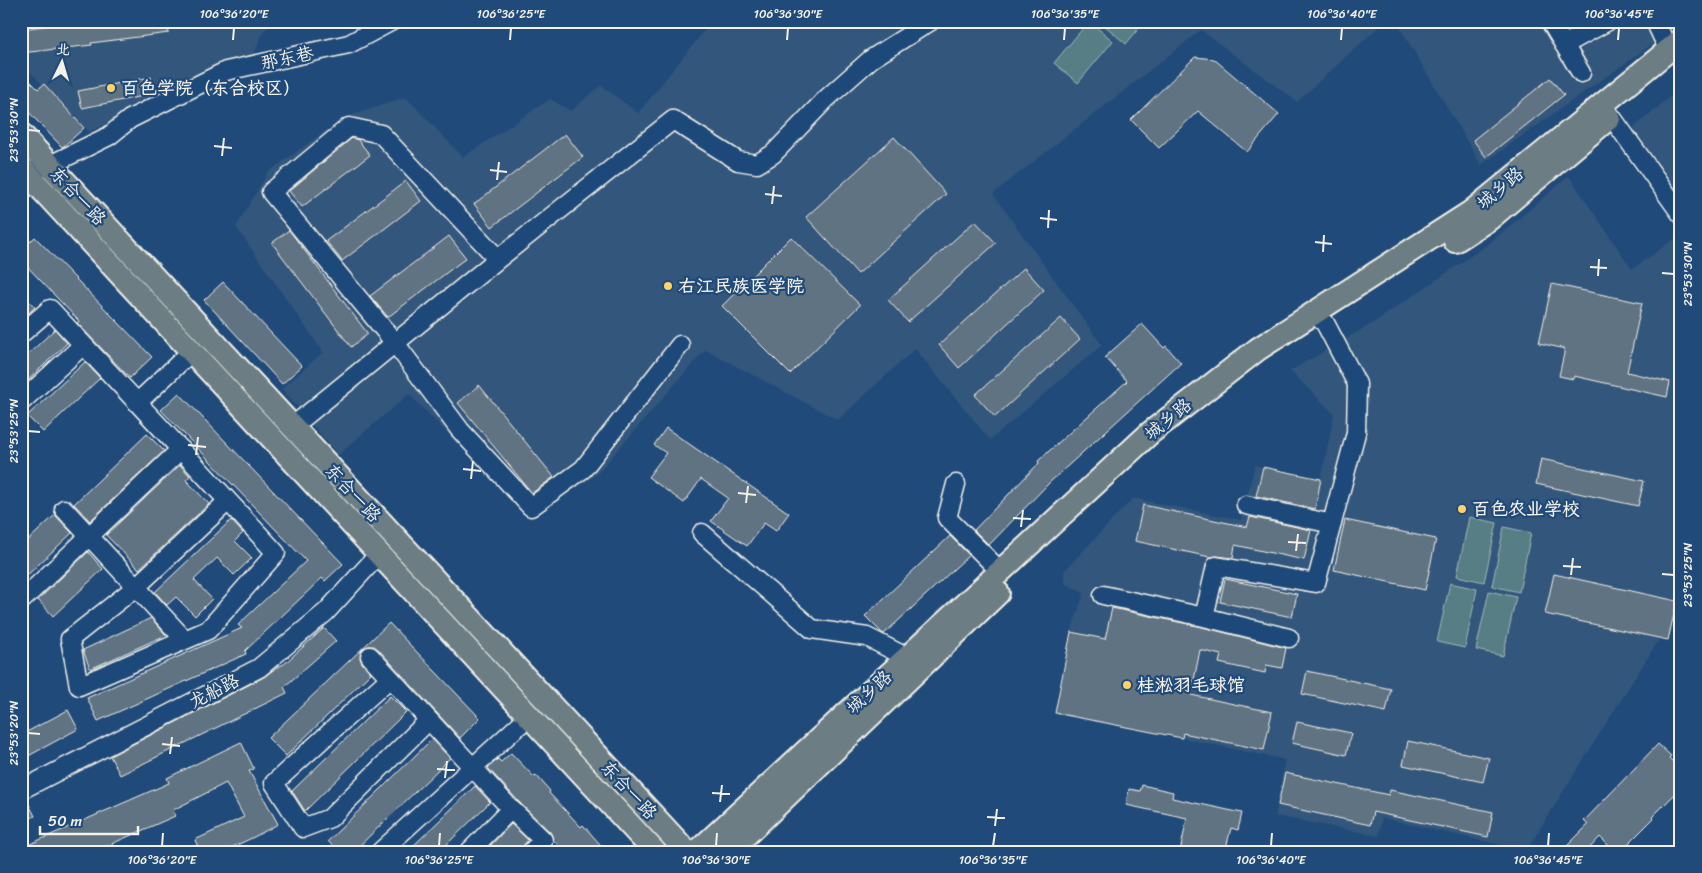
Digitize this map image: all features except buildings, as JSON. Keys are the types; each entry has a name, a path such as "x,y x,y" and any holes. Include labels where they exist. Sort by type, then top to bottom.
{"main road":[{"name":"城乡路","path":"697,852 1150,433 1258,348 1319,318 1489,219 1611,116 1676,49"},
{"name":"城乡路","path":"728,852 1157,441 1264,357 1471,212 1676,49"},
{"name":"东合一路","path":"21,134 687,852"},
{"name":"东合一路","path":"22,170 655,852"}],"street":[{"name":"那东巷","path":"22,170 50,165 109,136 130,119 226,71 349,44 392,21"},
{"path":"292,427 498,259 673,120 738,160 757,164 773,154 826,99 871,59 931,21"},
{"path":"1550,21 1581,73"},
{"path":"1564,45 1608,21"},
{"path":"1655,21 1676,49"},
{"path":"1611,116 1681,214"},
{"path":"498,259 381,134 349,127 271,192 395,343 460,430 531,506 583,469 680,345"},
{"path":"21,334 50,310 138,402 276,552 208,630 79,686 70,639 136,587 228,501"},
{"path":"1204,618 1216,566 1316,583 1356,433 1357,384 1319,318"},
{"path":"21,402 84,345"},
{"path":"138,402 192,352"},
{"path":"21,601 181,449"},
{"path":"956,484 947,518 1000,571"},
{"path":"1246,505 1332,524"},
{"path":"64,509 185,640"},
{"path":"702,534 812,629 867,638 906,657"},
{"name":"龙船路","path":"21,790 259,668 326,612 379,554"},
{"path":"1103,595 1289,638"},
{"path":"370,656 511,809 543,840 531,852"},
{"path":"390,678 274,784 303,828 330,818 429,720"},
{"path":"380,852 529,716"},
{"path":"469,852 511,809"}],"shaded area":[{"name":"百色学院（东合校区）","path":"21,21 280,21 264,30 253,56 203,72 148,105 89,132 21,63"},
{"name":"右江民族医学院","path":"712,21 1385,21 1297,102 1201,30 993,194 1102,345 990,440 915,349 838,420 705,350 597,474 531,519 409,394 338,455 282,389 323,352 236,227 268,172 344,118 406,97 463,157 550,99 571,111 601,85 638,113"},
{"path":"1396,21 1681,21 1681,24 1481,165"},
{"path":"1681,87 1681,200 1631,130"},
{"name":"百色农业学校","path":"1569,176 1632,269 1681,234 1681,567 1677,601 1668,640 1660,638 1526,851 1382,818 1379,836 1275,816 1285,760 1182,738 1198,657 1071,632 1084,592 1065,584 1064,571 1133,498 1241,520 1255,465 1321,479 1334,414 1290,371 1373,323 1487,245"}],"green space":[{"path":"1089,21 1113,41 1078,83 1054,63"},
{"path":"1105,21 1145,21 1126,44 1103,24"},
{"path":"1469,517 1497,523 1484,582 1457,576"},
{"path":"1504,527 1531,533 1519,592 1492,586"},
{"path":"1450,583 1477,589 1465,648 1437,642"},
{"path":"1489,591 1516,597 1503,656 1476,650"}],"place":[{"name":"百色学院（东合校区）","path":"111,88"},
{"name":"右江民族医学院","path":"668,286"},
{"name":"百色农业学校","path":"1462,509"},
{"name":"桂淞羽毛球馆","path":"1127,685"}]}
